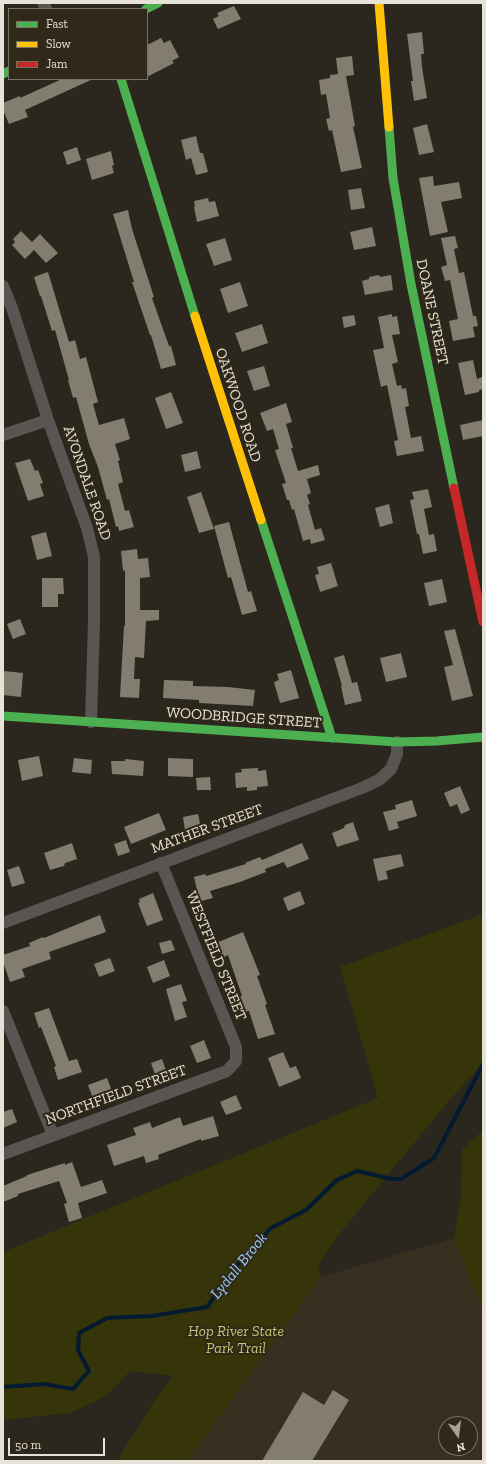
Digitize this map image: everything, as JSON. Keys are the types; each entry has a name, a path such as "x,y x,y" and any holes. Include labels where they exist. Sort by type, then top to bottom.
{"street":[{"path":"148,8 158,3"},
{"name":"DOANE STREET","path":"379,3 394,185 411,284 483,622"},
{"name":"OAKWOOD ROAD","path":"121,80 207,354 332,738"},
{"name":"AVONDALE ROAD","path":"3,286 12,308 48,420 87,528 94,557 91,722"},
{"path":"3,435 48,420"},
{"name":"WOODBRIDGE STREET","path":"3,716 397,742 437,742 483,737"},
{"name":"MATHER STREET","path":"3,923 362,788 379,780 391,768 397,754 397,742"},
{"name":"WESTFIELD STREET","path":"161,863 236,1047 236,1061"},
{"path":"3,1011 53,1134"},
{"name":"NORTHFIELD STREET","path":"3,1154 53,1134 226,1071 236,1061"}],"shaded area":[{"path":"454,1238 483,1310 483,1461 187,1461 321,1277"}],"green space":[{"name":"Hop River State Park Trail","path":"483,914 483,1063 447,1103 345,1227 318,1264 321,1277 187,1461 117,1461 151,1406 172,1376 130,1371 108,1395 71,1413 3,1420 3,1252 378,1098 340,967"},
{"path":"483,1130 483,1310 454,1238 461,1194 462,1150"}],"building":[{"path":"234,6 241,19 218,29 213,19 219,16 217,13"},
{"path":"422,32 424,54 421,54 427,98 414,101 407,34"},
{"path":"161,38 164,43 170,40 179,57 172,61 174,63 148,76 148,44"},
{"path":"352,56 354,75 346,76 355,126 353,127 362,168 341,172 332,130 329,131 326,119 330,118 326,94 321,95 319,80 330,78 330,75 338,74 336,58"},
{"path":"60,80 91,80 25,110 28,117 9,124 3,110 3,103 20,96 20,98"},
{"path":"427,124 434,152 419,155 413,128"},
{"path":"196,136 200,153 203,153 208,172 196,175 191,158 186,160 181,140"},
{"path":"77,147 81,160 67,165 63,152"},
{"path":"111,151 114,173 92,180 86,159"},
{"path":"433,176 434,186 459,182 462,198 441,202 448,232 430,236 419,178"},
{"path":"361,188 365,208 351,210 348,190"},
{"path":"208,198 209,202 215,201 219,216 197,222 194,201"},
{"path":"128,210 132,229 154,297 152,298 169,346 171,346 176,365 161,369 151,335 132,282 134,282 113,214"},
{"path":"372,227 376,246 354,250 350,232"},
{"path":"21,231 32,242 40,234 58,253 46,263 34,250 25,259 12,245 15,242 13,239"},
{"path":"455,236 458,248 454,249 459,273 464,272 473,316 476,316 478,326 473,327 475,337 453,341 449,321 458,319 450,280 445,281 441,267 447,265 441,238"},
{"path":"225,238 232,260 214,266 206,244"},
{"path":"48,272 69,342 75,340 80,359 86,357 98,402 93,404 99,425 124,418 130,439 115,444 120,460 118,461 123,482 118,484 125,511 129,510 134,527 119,531 118,526 116,527 109,499 107,500 76,397 73,398 55,330 52,331 34,277"},
{"path":"379,275 380,277 391,275 393,290 365,295 362,281 369,279 369,277"},
{"path":"240,282 248,306 228,313 220,289"},
{"path":"392,314 392,317 397,316 400,334 392,335 398,362 392,364 397,386 401,385 402,389 406,388 409,406 405,407 411,438 421,436 424,451 397,456 394,441 398,440 387,385 381,387 373,350 384,348 378,317"},
{"path":"354,315 356,325 344,328 342,317"},
{"path":"262,324 268,343 242,352 235,333"},
{"path":"473,360 477,379 482,377 483,389 479,390 479,392 465,395 458,363"},
{"path":"264,366 270,386 254,391 247,371"},
{"path":"171,392 183,423 166,429 155,398"},
{"path":"286,403 292,422 286,424 298,471 318,465 320,475 307,479 311,493 307,495 310,504 308,505 315,530 321,528 325,540 311,544 310,539 303,541 294,509 292,510 289,500 287,500 282,484 286,483 275,450 279,449 273,429 267,431 260,413"},
{"path":"483,420 483,436 463,440 460,425"},
{"path":"197,451 201,468 185,472 181,455"},
{"path":"30,459 35,471 38,470 43,483 40,484 44,496 28,501 15,463"},
{"path":"428,489 432,507 424,509 429,535 434,534 437,551 423,554 410,500 414,499 412,492"},
{"path":"201,492 214,529 199,533 187,497"},
{"path":"389,504 393,523 380,527 375,508"},
{"path":"229,522 248,592 251,591 257,611 242,615 231,577 228,578 214,526"},
{"path":"46,532 52,556 37,560 31,536"},
{"path":"137,549 138,559 148,558 150,577 140,578 140,610 159,610 159,620 146,621 144,658 135,657 134,679 140,679 139,698 120,697 125,626 125,570 123,571 121,551"},
{"path":"331,563 338,586 320,592 315,575 319,574 317,567"},
{"path":"42,578 63,578 64,594 58,594 58,607 42,607"},
{"path":"442,579 447,602 429,606 424,583"},
{"path":"20,619 26,634 13,639 7,624"},
{"path":"455,629 473,696 452,701 444,667 453,665 444,631"},
{"path":"401,653 407,677 386,682 380,658"},
{"path":"344,655 352,683 357,682 362,701 345,705 342,686 334,658"},
{"path":"291,670 299,698 280,703 274,682 279,680 277,674"},
{"path":"4,671 23,673 21,697 3,695"},
{"path":"164,680 193,681 193,686 228,687 255,690 253,706 199,703 199,700 163,698"},
{"path":"39,756 43,776 22,781 18,760"},
{"path":"74,758 92,760 91,774 72,772"},
{"path":"168,758 193,759 193,777 168,776"},
{"path":"125,759 144,761 143,776 112,774 111,761 125,761"},
{"path":"258,768 258,771 266,770 268,786 257,787 257,790 247,791 247,787 236,788 235,773 242,772 241,769"},
{"path":"210,777 211,790 197,790 196,778"},
{"path":"460,786 470,810 461,814 457,804 450,807 444,793"},
{"path":"412,800 417,816 397,822 399,828 389,831 383,812 396,809 395,805"},
{"path":"159,813 166,830 131,844 124,827"},
{"path":"198,814 201,828 185,831 183,817"},
{"path":"353,822 359,840 337,847 332,833"},
{"path":"126,840 130,852 118,856 114,844"},
{"path":"72,843 77,859 65,863 64,866 50,870 44,853"},
{"path":"302,843 309,859 287,868 284,862 265,869 266,872 210,891 213,898 198,902 194,890 197,890 194,877 205,874 206,876 246,864 245,863 260,857 262,860"},
{"path":"401,854 404,866 386,871 388,879 378,881 373,859"},
{"path":"19,866 25,883 12,887 7,870"},
{"path":"300,891 305,904 288,911 283,898"},
{"path":"153,893 163,920 147,926 138,903 140,902 139,899"},
{"path":"100,915 106,932 49,952 51,959 22,969 25,977 10,982 3,962 3,955 30,946 29,943"},
{"path":"243,932 260,975 257,976 267,1004 265,1005 275,1034 258,1039 249,1011 244,1012 239,997 242,996 228,955 222,958 216,943"},
{"path":"171,940 175,950 162,954 159,943"},
{"path":"110,958 115,971 99,977 94,964"},
{"path":"164,960 170,976 153,983 147,967"},
{"path":"181,984 187,1001 182,1002 187,1017 175,1021 166,989"},
{"path":"49,1008 69,1061 77,1059 82,1072 58,1080 54,1067 56,1066 34,1013"},
{"path":"204,1040 211,1058 197,1063 190,1046"},
{"path":"283,1052 290,1068 296,1066 301,1078 279,1087 268,1058"},
{"path":"162,1059 167,1073 156,1077 151,1063"},
{"path":"107,1078 113,1094 94,1101 88,1085"},
{"path":"236,1095 242,1109 226,1115 220,1102"},
{"path":"12,1109 17,1122 3,1128 3,1112"},
{"path":"213,1116 219,1136 201,1141 201,1139 158,1155 159,1159 146,1163 144,1156 114,1166 107,1145 136,1135 133,1128 150,1122 152,1128 180,1117 183,1126"},
{"path":"72,1162 81,1187 102,1180 107,1193 78,1203 82,1218 69,1222 64,1204 67,1203 59,1181 18,1194 18,1196 3,1202 3,1186 27,1175"},
{"path":"333,1390 349,1400 312,1461 262,1461 303,1392 324,1405"}],"waterway":[{"name":"Lydall Brook","path":"3,1387 44,1384 73,1389 89,1371 78,1350 79,1333 107,1318 152,1316 207,1307 242,1259 271,1228 306,1210 337,1180 357,1171 392,1179 401,1179 434,1158 483,1064"}],"traffic: fast":[{"path":"148,8 158,3"},
{"path":"3,74 8,72"},
{"path":"121,80 195,316"},
{"path":"389,127 393,178 411,284 454,488"},
{"path":"261,520 332,738"},
{"path":"3,716 397,742 437,741 483,737"}],"traffic: slow":[{"path":"379,3 389,127"},
{"path":"195,316 261,520"}],"traffic: jam":[{"path":"454,488 483,622"}]}
